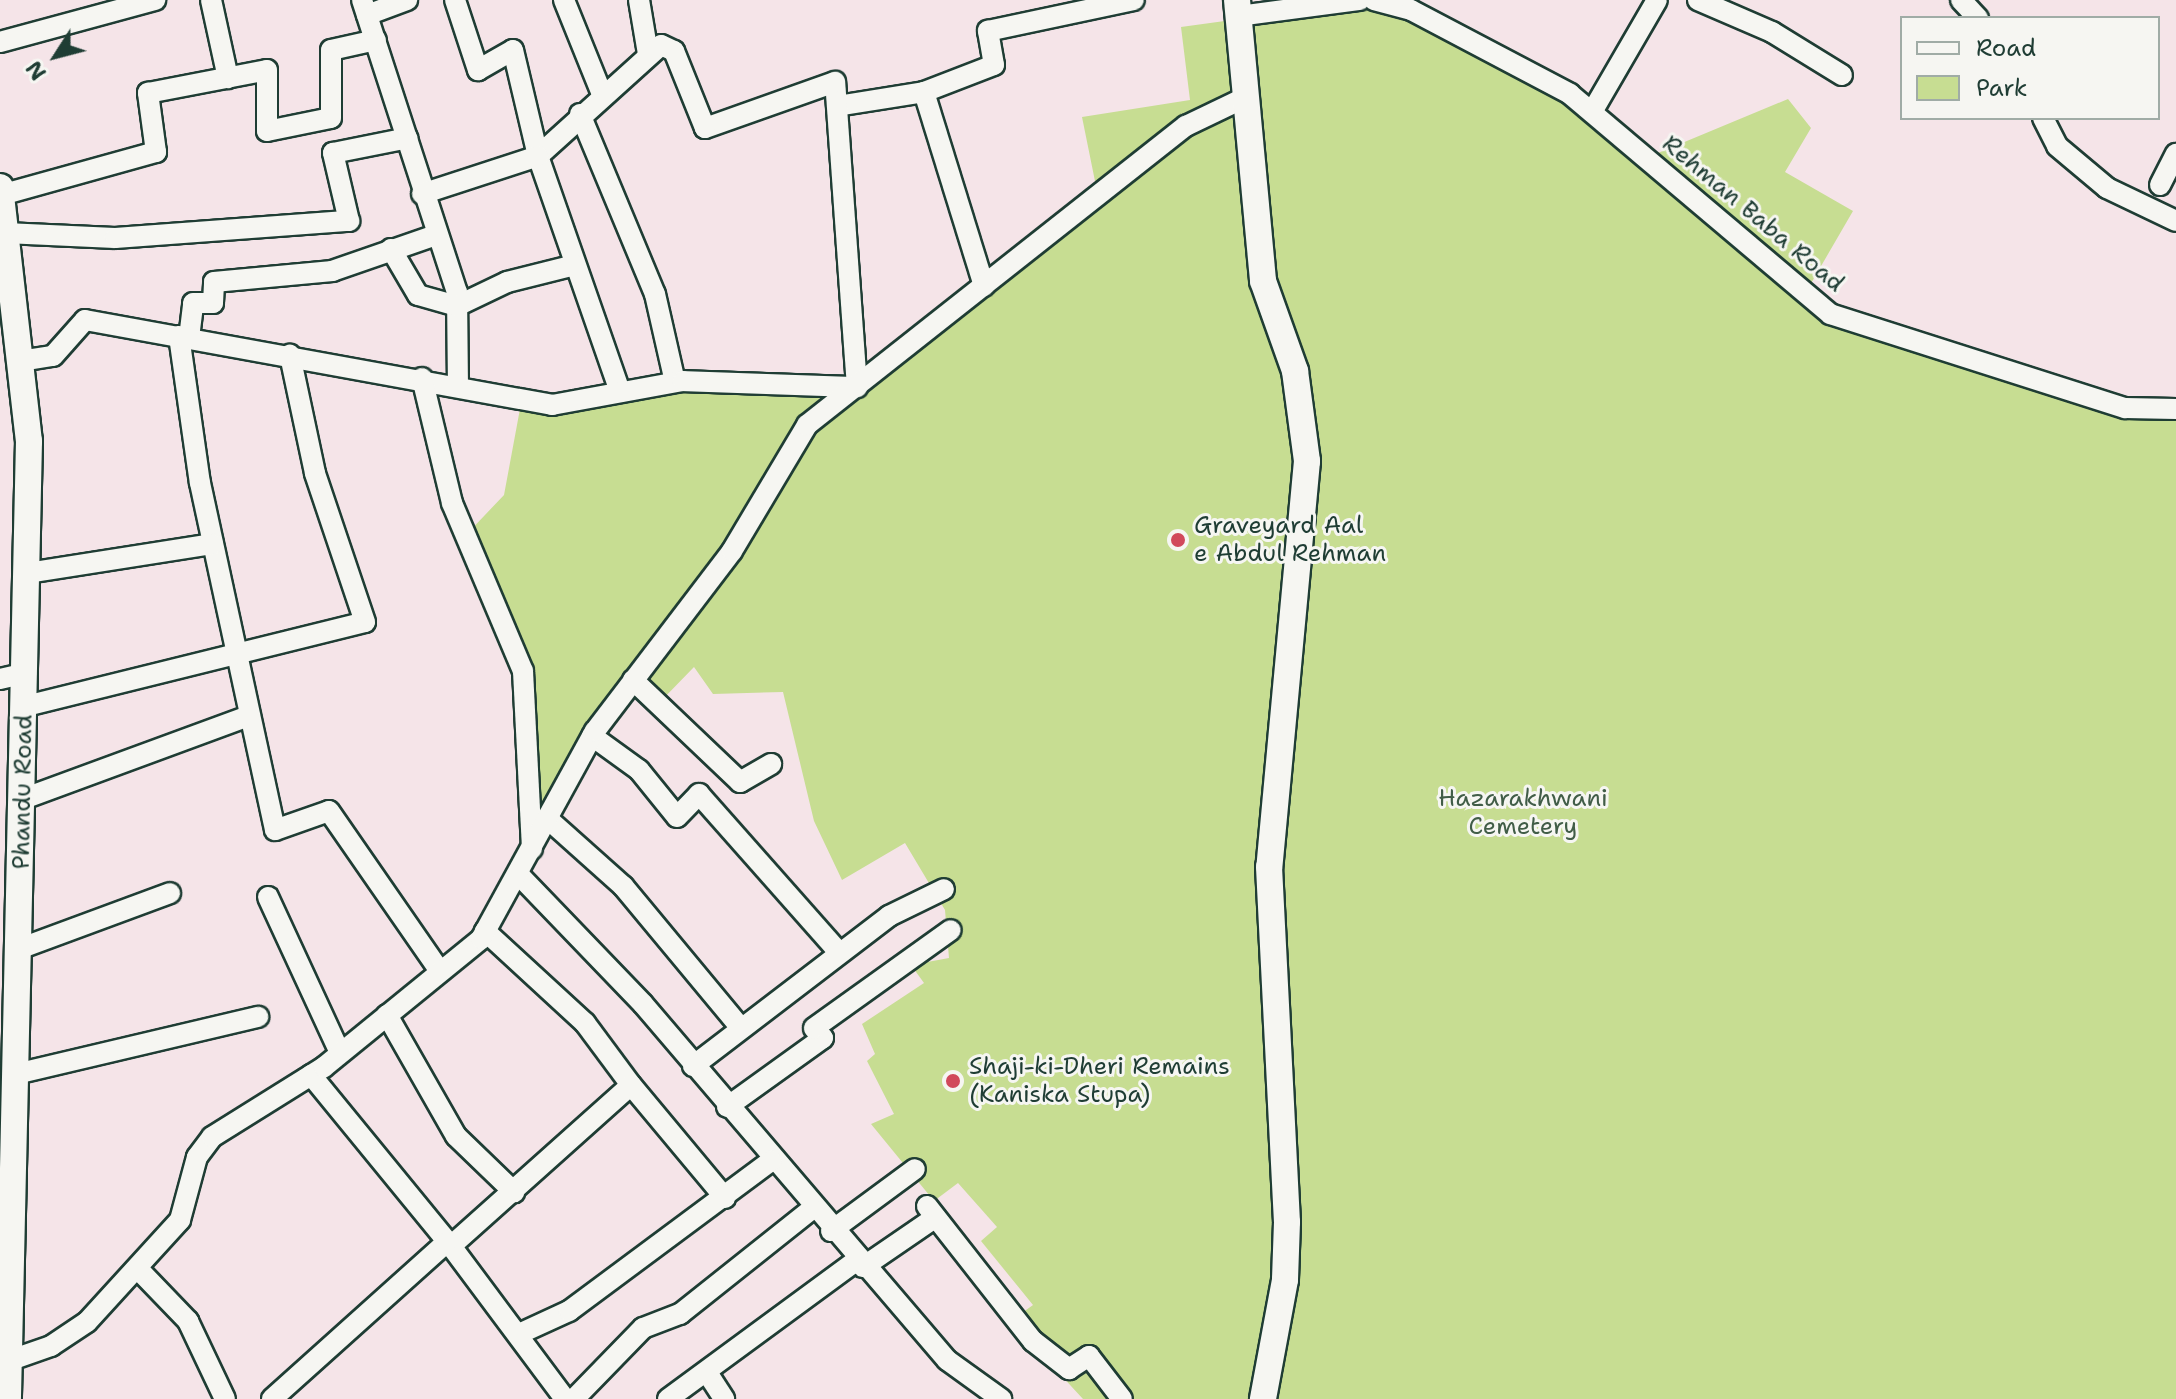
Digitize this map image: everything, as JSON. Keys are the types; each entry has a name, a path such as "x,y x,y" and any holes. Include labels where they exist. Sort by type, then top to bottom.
{"main road":[{"path":"1237,8 1242,99 1263,281 1295,371 1307,461 1269,867 1287,1222 1285,1280 1263,1399"},
{"name":"Phandu Road","path":"0,187 5,233 8,335 20,361 29,441 26,706 16,1074 4,1358 8,1399"}],"street":[{"path":"0,42 155,0"},
{"path":"211,0 228,78"},
{"path":"407,0 365,8 408,138 457,306 458,384"},
{"path":"455,0 478,70 513,50 538,156 620,392"},
{"path":"564,0 602,94"},
{"path":"639,0 648,54"},
{"path":"837,106 924,92 994,65 988,31 1134,0"},
{"path":"1237,8 1360,0"},
{"name":"Rehman Baba Road","path":"1374,0 1413,5 1592,112 1830,314 2125,408 2176,409"},
{"path":"1592,112 1657,0"},
{"path":"1698,0 1772,32 1842,75"},
{"path":"1961,0 1976,16"},
{"path":"1,195 156,152 148,93 267,70 267,131 331,118 331,50 376,40"},
{"path":"422,194 538,156 602,94 661,45 674,51 705,128 835,82 857,387"},
{"path":"924,92 984,286"},
{"path":"4,1358 75,1330 139,1270 180,1220 197,1157 212,1137 311,1075 485,931 592,736 732,551 807,425 1186,126 1242,99"},
{"path":"580,114 655,294 675,382"},
{"path":"2044,120 2057,146 2107,188 2176,221"},
{"path":"5,233 115,238 349,221 333,153 408,138"},
{"path":"2160,185 2176,154"},
{"path":"436,235 297,278 214,282 213,303 193,303 184,337 213,544 275,830 329,811 439,970"},
{"path":"391,249 418,295 457,306 507,282 575,265"},
{"path":"20,361 53,356 85,320 458,384 552,405 675,382 857,387"},
{"path":"26,706 236,657 365,622 315,473 290,355"},
{"path":"422,378 452,503 523,671 532,849"},
{"path":"27,573 213,544"},
{"path":"0,679 26,673"},
{"path":"633,680 740,782 771,764"},
{"path":"23,799 248,716"},
{"path":"592,736 639,770 677,817 699,794 839,952"},
{"path":"548,819 623,886 741,1028"},
{"path":"518,874 693,1066 831,1231 947,1360 1001,1399"},
{"path":"693,1066 839,952 944,889"},
{"path":"19,949 170,893"},
{"path":"268,897 340,1053"},
{"path":"727,1107 823,1038 814,1028 951,930"},
{"path":"485,931 585,1023 631,1085 725,1198"},
{"path":"387,1015 456,1136 514,1192"},
{"path":"16,1074 258,1017"},
{"path":"311,1075 521,1333 565,1399"},
{"path":"272,1399 449,1244 514,1192 631,1085"},
{"path":"521,1333 569,1311 771,1161"},
{"path":"831,1231 915,1169"},
{"path":"574,1399 643,1328 680,1314 812,1209"},
{"path":"668,1399 708,1374 931,1211 1033,1341 1069,1369 1089,1356 1122,1399"},
{"path":"139,1270 188,1321 225,1399"},
{"path":"708,1374 724,1399"}],"green space":[{"name":"Hazarakhwani Cemetery","path":"1376,0 1570,94 1646,158 1788,99 1811,128 1785,172 1853,211 1806,292 1830,314 2125,407 2176,409 2176,1399 1083,1399 1011,1321 1033,1305 981,1241 997,1227 958,1183 934,1201 871,1124 894,1114 867,1061 875,1054 862,1024 924,983 911,965 949,958 945,910 905,843 842,880 814,821 783,692 713,694 694,667 660,702 637,675 532,849 523,671 465,536 504,495 522,398 552,405 683,381 857,387 1098,196 1082,117 1190,100 1181,27"}],"place":[{"name":"Graveyard Aal e Abdul Rehman","path":"1178,540"},
{"name":"Shaji-ki-Dheri Remains (Kaniska Stupa)","path":"953,1081"}]}
